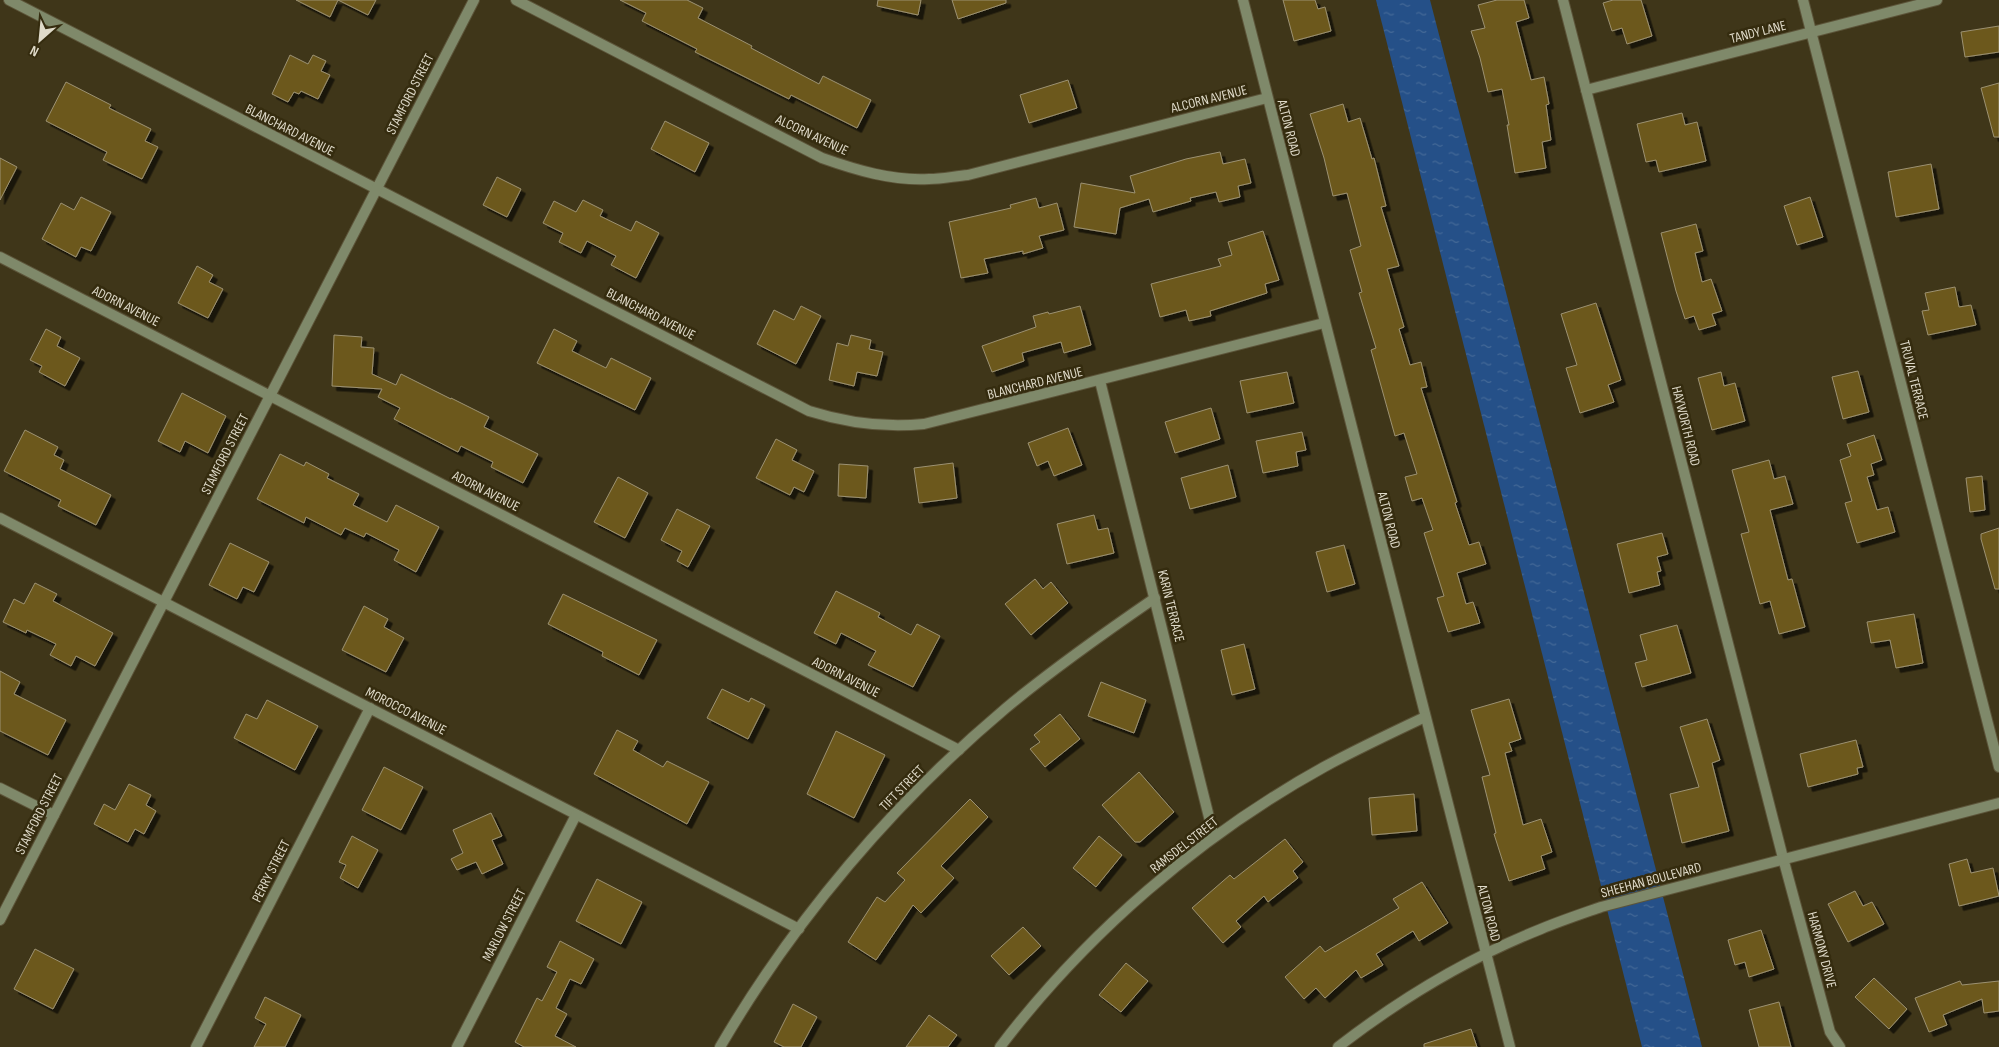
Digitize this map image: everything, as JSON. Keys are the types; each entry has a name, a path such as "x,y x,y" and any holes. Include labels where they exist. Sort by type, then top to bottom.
{"street":[{"name":"BLANCHARD AVENUE","path":"9,0 809,411 832,418 876,426 924,424 1324,323"},
{"name":"STAMFORD STREET","path":"0,920 474,0"},
{"name":"ALCORN AVENUE","path":"516,0 822,158 856,170 888,177 928,179 968,175 1267,98"},
{"name":"ALTON ROAD","path":"1243,0 1510,1047"},
{"name":"HAYWORTH ROAD","path":"1563,0 1783,858"},
{"name":"TRUVAL TERRACE","path":"1803,0 1999,767"},
{"name":"TANDY LANE","path":"1586,90 1937,0"},
{"name":"ADORN AVENUE","path":"0,257 959,750"},
{"name":"KARIN TERRACE","path":"1100,381 1214,837"},
{"name":"MOROCCO AVENUE","path":"0,518 799,929"},
{"name":"TIFT STREET","path":"720,1047 799,929 832,886 877,833 959,750 1006,708 1060,665 1155,598"},
{"name":"PERRY STREET","path":"196,1047 370,708"},
{"name":"RAMSDEL STREET","path":"1000,1047 1045,993 1112,924 1169,873 1214,837 1322,768 1373,741 1425,717"},
{"path":"0,788 54,816"},
{"name":"SHEEHAN BOULEVARD","path":"1338,1047 1421,989 1486,954 1541,928 1602,907 1783,858 1999,803"},
{"name":"MARLOW STREET","path":"457,1047 576,815"},
{"name":"HARMONY DRIVE","path":"1783,858 1830,1032 1840,1047"}],"water":[{"path":"1376,0 1430,0 1702,1047 1642,1047"}],"building":[{"path":"296,0 338,0 330,17"},
{"path":"338,0 376,0 368,15"},
{"path":"620,0 687,0 703,8 698,18 752,46 751,48 819,84 823,76 871,100 857,128 791,95 789,99 695,52 697,49 642,21 646,13"},
{"path":"878,0 921,0 918,15 877,6"},
{"path":"952,0 1006,0 1006,3 958,19"},
{"path":"1283,0 1315,0 1318,9 1325,7 1331,31 1294,41"},
{"path":"1497,0 1524,0 1529,18 1516,22 1531,80 1544,77 1549,104 1546,105 1551,140 1542,142 1546,168 1515,173 1502,89 1488,92 1471,31 1485,28 1478,5"},
{"path":"1613,0 1641,0 1652,36 1627,44 1622,28 1612,31 1603,3"},
{"path":"1999,26 1999,52 1965,57 1961,32"},
{"path":"290,55 308,64 313,55 326,61 321,71 330,75 318,99 301,91 299,94 294,92 288,102 272,94"},
{"path":"1068,80 1077,108 1029,123 1020,95"},
{"path":"66,82 111,105 109,108 151,129 145,141 158,147 142,179 103,160 107,152 46,121"},
{"path":"1999,83 1999,137 1994,137 1981,88"},
{"path":"1343,104 1348,122 1360,118 1372,159 1374,158 1386,206 1381,207 1399,266 1387,269 1404,327 1399,329 1410,365 1421,362 1427,387 1421,388 1469,545 1479,542 1486,564 1457,573 1466,604 1473,602 1480,623 1448,632 1437,598 1444,596 1424,533 1433,530 1422,498 1412,501 1405,477 1417,474 1404,433 1395,436 1371,350 1376,348 1359,293 1362,292 1350,250 1361,246 1347,193 1333,196 1324,158 1310,114"},
{"path":"1682,113 1685,125 1697,122 1706,161 1659,172 1656,160 1646,162 1637,124"},
{"path":"665,121 709,143 695,172 651,149"},
{"path":"1220,152 1223,164 1245,159 1251,183 1238,186 1240,197 1219,202 1216,192 1190,198 1191,201 1153,212 1149,199 1120,208 1116,234 1074,227 1081,183 1135,193 1130,176 1186,159"},
{"path":"0,158 17,167 0,200"},
{"path":"1931,164 1939,209 1896,217 1888,172"},
{"path":"497,177 521,189 507,217 483,205"},
{"path":"81,197 111,212 91,251 81,247 76,257 42,239 61,203 74,210"},
{"path":"1810,197 1823,237 1797,245 1784,206"},
{"path":"1036,198 1039,208 1057,203 1064,230 1039,236 1043,248 1023,254 1023,251 984,259 988,273 961,278 949,222 1011,208 1010,205"},
{"path":"583,200 603,210 600,216 631,231 636,221 659,233 636,278 611,265 616,256 587,241 581,253 559,242 563,233 543,223 554,201 576,212"},
{"path":"1696,224 1703,251 1695,253 1702,282 1711,279 1722,311 1712,314 1716,325 1699,330 1694,316 1685,319 1661,233"},
{"path":"1263,231 1279,280 1265,284 1267,293 1210,311 1211,316 1189,321 1186,310 1160,317 1151,284 1221,266 1218,259 1232,255 1228,242"},
{"path":"197,266 213,275 209,282 223,289 208,318 178,303"},
{"path":"1955,287 1959,307 1971,305 1976,325 1928,335 1922,311 1929,310 1925,293"},
{"path":"1596,303 1621,380 1608,385 1614,402 1580,413 1566,368 1577,365 1561,314"},
{"path":"801,306 821,316 796,364 757,344 774,310 794,320"},
{"path":"1080,306 1091,345 1064,353 1061,342 1022,353 1024,361 992,372 982,346 1036,327 1033,316"},
{"path":"46,329 61,337 57,346 80,358 65,386 39,372 42,366 30,360"},
{"path":"554,329 577,341 572,351 606,368 611,358 651,378 635,410 537,363"},
{"path":"334,335 362,337 361,347 374,348 372,374 396,385 401,374 451,398 489,417 484,427 538,454 523,483 491,467 493,462 461,446 458,452 394,419 400,408 378,397 382,389 332,386"},
{"path":"851,335 871,340 869,349 883,352 877,376 857,372 854,386 829,380 837,343 848,346"},
{"path":"1858,371 1869,412 1843,419 1832,377"},
{"path":"1287,372 1294,403 1247,413 1240,381"},
{"path":"1721,372 1724,386 1735,383 1745,421 1712,430 1698,378"},
{"path":"182,393 226,416 208,453 185,441 180,452 158,441"},
{"path":"1211,408 1220,439 1175,453 1165,422"},
{"path":"1068,428 1082,465 1054,476 1048,461 1037,466 1028,443"},
{"path":"25,430 58,447 54,455 64,460 60,469 111,495 96,525 58,506 61,500 4,471"},
{"path":"1302,432 1306,450 1296,452 1298,466 1263,473 1256,441"},
{"path":"1874,435 1882,460 1871,464 1874,475 1867,477 1877,510 1888,507 1895,532 1857,543 1845,503 1852,501 1840,460 1851,456 1847,444"},
{"path":"776,439 797,450 792,460 814,471 804,492 794,487 790,495 756,478"},
{"path":"280,454 304,466 306,462 329,474 327,478 359,494 353,505 387,522 396,505 439,527 416,572 394,560 399,550 366,533 364,537 345,528 341,535 306,517 304,523 257,499"},
{"path":"1769,460 1774,479 1785,476 1793,504 1770,510 1788,580 1792,579 1805,627 1779,634 1770,601 1760,604 1741,534 1749,532 1732,470"},
{"path":"953,463 957,498 919,503 914,468"},
{"path":"839,464 868,466 866,498 838,496"},
{"path":"1228,465 1236,497 1190,509 1181,478"},
{"path":"1982,476 1985,510 1970,512 1966,478"},
{"path":"618,477 648,493 625,538 594,522"},
{"path":"677,509 710,526 688,567 677,561 682,551 661,540"},
{"path":"1094,515 1098,530 1108,528 1114,553 1067,564 1057,524"},
{"path":"1999,528 1999,589 1995,589 1981,534"},
{"path":"1662,533 1668,554 1657,557 1661,571 1657,572 1660,585 1629,593 1617,544"},
{"path":"230,543 269,562 254,592 243,587 237,599 209,585"},
{"path":"1344,545 1355,584 1327,592 1316,552"},
{"path":"1035,579 1043,589 1051,582 1068,603 1031,635 1005,604"},
{"path":"35,583 57,594 53,601 113,633 95,666 76,656 71,666 50,655 56,644 27,630 26,633 3,622 14,599 24,604"},
{"path":"836,591 880,613 878,617 911,635 917,624 940,636 913,687 868,665 876,651 841,633 836,644 814,633"},
{"path":"563,594 657,640 639,675 602,656 603,652 548,624"},
{"path":"364,606 388,619 384,627 404,638 386,672 342,650"},
{"path":"1914,614 1923,663 1896,668 1890,640 1871,643 1867,622"},
{"path":"1677,625 1691,673 1642,687 1635,663 1647,660 1640,635"},
{"path":"1244,644 1255,689 1232,695 1221,650"},
{"path":"0,671 20,682 14,694 66,720 48,755 0,731"},
{"path":"1101,682 1146,700 1134,733 1088,716"},
{"path":"722,689 749,702 751,698 765,705 748,739 707,718"},
{"path":"1509,699 1521,739 1509,743 1512,751 1505,753 1523,825 1541,819 1552,852 1541,856 1545,869 1509,881 1494,834 1496,833 1482,777 1490,775 1471,710"},
{"path":"267,700 318,726 295,770 234,738 246,714 257,719"},
{"path":"1060,714 1080,739 1045,767 1030,749 1040,742 1034,735"},
{"path":"1707,719 1720,760 1712,763 1729,831 1682,843 1670,794 1699,787 1680,727"},
{"path":"617,730 638,741 633,750 663,767 667,761 709,782 687,824 594,774"},
{"path":"836,731 885,755 854,818 807,794"},
{"path":"1856,740 1863,767 1857,768 1858,774 1808,787 1800,754"},
{"path":"384,767 423,787 401,830 362,810"},
{"path":"1139,772 1174,812 1140,842 1135,842 1102,805"},
{"path":"129,784 151,795 146,805 156,811 144,834 135,829 128,842 94,824 104,804 115,810"},
{"path":"1414,794 1417,831 1372,835 1369,798"},
{"path":"970,799 988,817 941,866 954,878 921,913 913,905 876,960 848,942 877,897 885,902 905,880 897,873"},
{"path":"491,813 502,836 492,840 503,864 482,874 476,862 457,870 451,859 463,853 453,830"},
{"path":"352,836 378,850 358,888 340,878 346,865 339,862"},
{"path":"1099,836 1122,855 1096,887 1073,868"},
{"path":"1285,839 1303,862 1293,871 1298,878 1268,902 1264,896 1236,921 1241,927 1223,943 1192,908 1230,875 1234,879"},
{"path":"1967,859 1971,873 1993,868 1999,896 1959,906 1949,864"},
{"path":"597,879 642,902 621,944 576,921"},
{"path":"1422,882 1448,923 1419,941 1413,931 1376,954 1383,965 1361,978 1356,970 1325,998 1316,988 1304,999 1285,977 1320,946 1325,952 1399,908 1393,899"},
{"path":"1855,891 1863,906 1872,902 1884,924 1848,942 1828,904"},
{"path":"1023,927 1041,946 1009,975 991,956"},
{"path":"1761,930 1774,969 1749,977 1745,962 1735,965 1728,940"},
{"path":"560,941 594,959 581,984 570,979 556,1008 567,1014 555,1036 576,1047 524,1047 515,1042 537,998 542,1001 557,972 547,967"},
{"path":"35,949 74,969 53,1009 14,989"},
{"path":"1126,963 1148,981 1121,1012 1099,995"},
{"path":"1874,978 1907,1009 1889,1029 1855,997"},
{"path":"1960,981 1962,985 1999,981 1999,1011 1984,1013 1982,999 1943,1015 1947,1025 1929,1032 1915,998"},
{"path":"265,997 301,1015 285,1047 254,1047 266,1024 255,1018"},
{"path":"1779,1002 1791,1047 1759,1047 1749,1010"},
{"path":"793,1004 817,1017 801,1047 784,1047 774,1042"},
{"path":"929,1015 957,1035 948,1047 906,1047"},
{"path":"1471,1029 1477,1047 1424,1047 1424,1044"}]}
